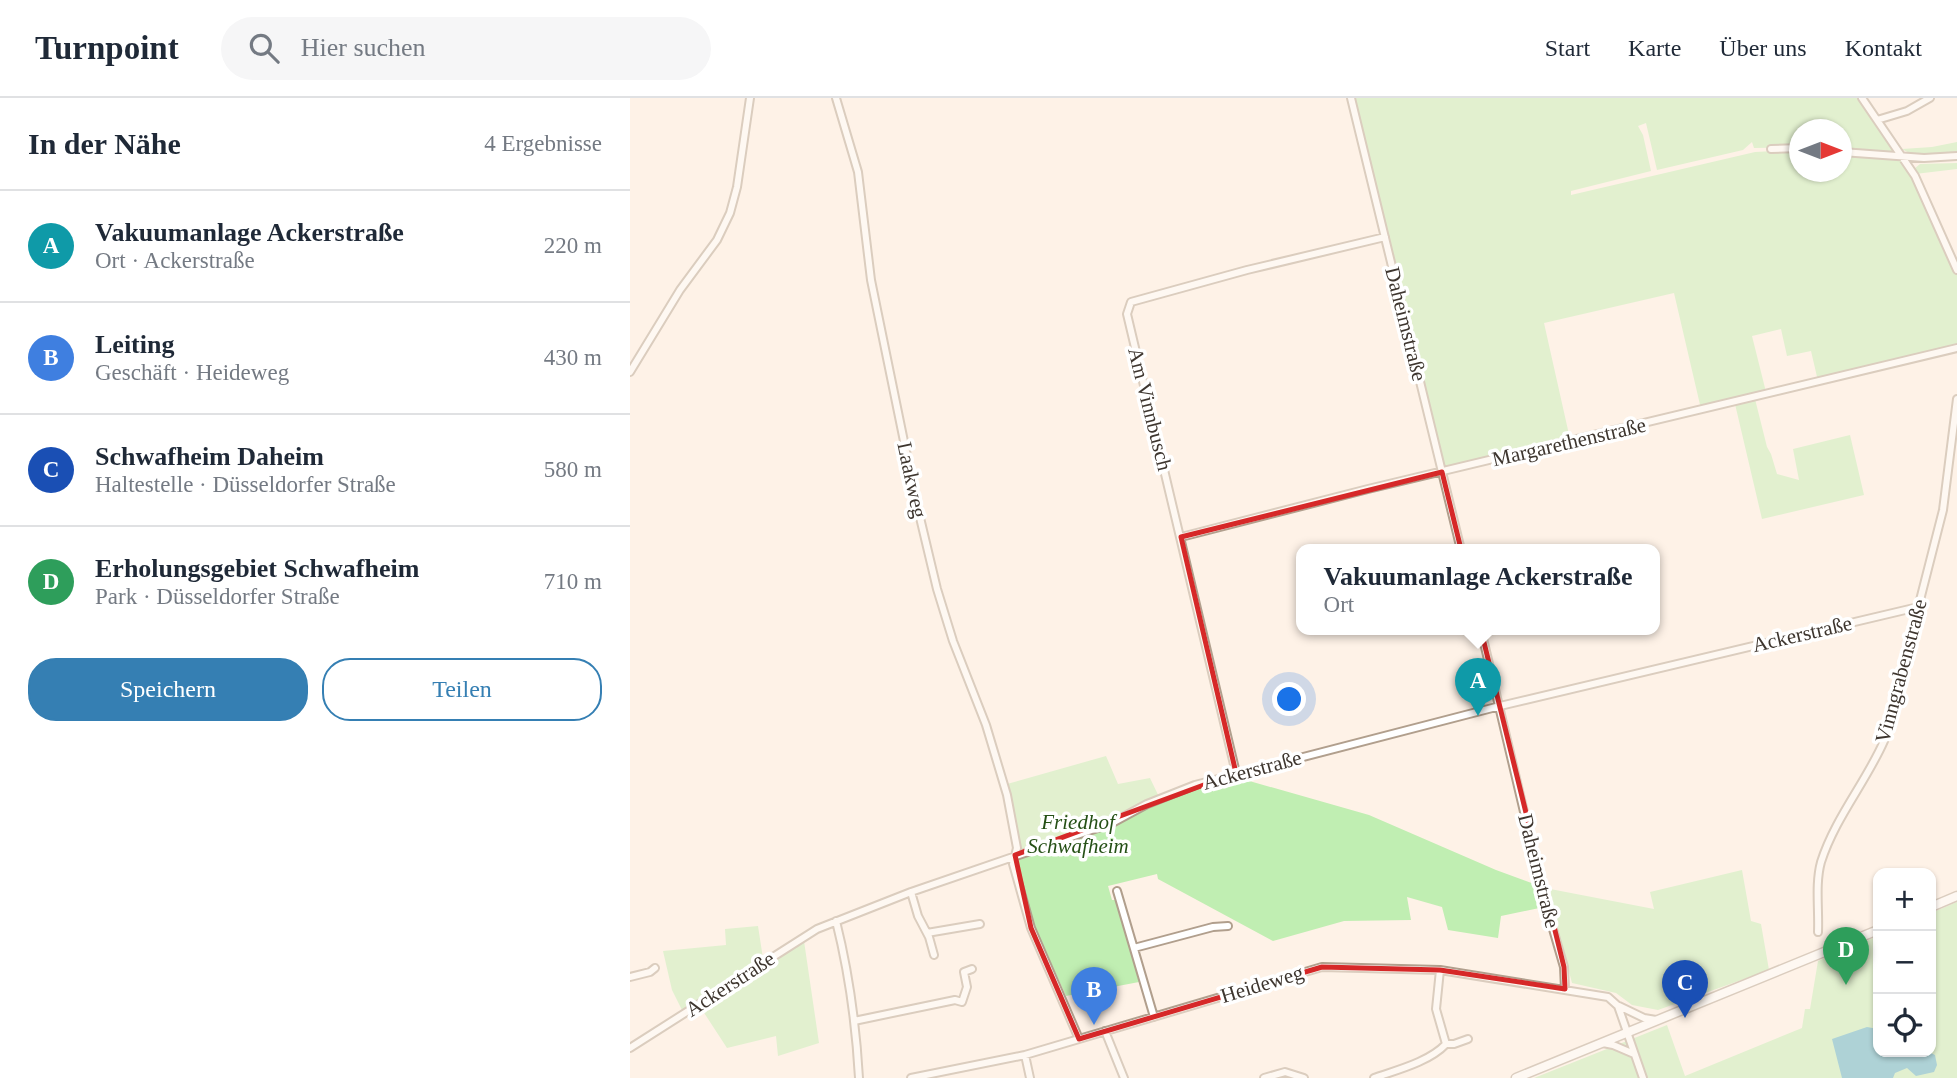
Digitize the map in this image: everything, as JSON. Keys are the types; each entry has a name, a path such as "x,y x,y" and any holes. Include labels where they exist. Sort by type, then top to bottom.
{"main road":[{"path":"1936,905 1957,896"},
{"path":"1516,1078 1876,931"}],"street":[{"path":"630,372 680,290 717,240 730,213 737,187 750,98"},
{"name":"Laakweg","path":"836,98 858,172 871,281 917,505 945,615 986,725 1007,795 1017,848 1013,864 1031,928 1079,1038"},
{"name":"Daheimstraße","path":"1351,98 1460,544"},
{"path":"1862,98 1903,157 1927,201 1957,270"},
{"path":"1877,120 1907,111 1930,98"},
{"path":"1771,149 1789,148"},
{"path":"1852,153 1903,157 1957,156"},
{"name":"Am Vinnbusch","path":"1236,773 1127,307 1131,302 1247,270 1385,237"},
{"name":"Margarethenstraße","path":"1181,537 1957,348"},
{"name":"Vinngrabenstraße","path":"1818,932 1818,881 1822,861 1844,811 1884,741 1943,510 1957,398"},
{"name":"Ackerstraße","path":"630,1048 804,937 836,921 1112,822 1156,800 1236,773 1500,706 1918,607"},
{"name":"Daheimstraße","path":"1482,635 1546,905 1564,967 1565,989"},
{"path":"1117,891 1154,1017"},
{"path":"911,892 934,955"},
{"path":"836,921 854,1021 859,1078"},
{"path":"927,933 980,924"},
{"path":"1134,948 1213,926 1228,926"},
{"name":"Heideweg","path":"911,1078 1025,1055 1322,967 1440,970 1565,989 1608,997 1618,1006 1644,1018 1656,1020"},
{"path":"630,977 650,972 654,968"},
{"path":"854,1021 955,1000 962,1002 967,987 964,972 972,969"},
{"path":"1440,970 1436,1009 1446,1044"},
{"path":"1618,1006 1643,1078"},
{"path":"1105,1031 1124,1078"},
{"path":"1446,1044 1454,1045 1468,1039"},
{"path":"1601,1043 1634,1054"},
{"path":"1374,1078 1440,1051 1446,1044"},
{"path":"1025,1055 1030,1078"},
{"path":"1264,1078 1285,1072 1304,1078"}],"highlighted area":[{"path":"1442,472 1564,967 1565,989 1440,970 1322,967 1079,1039 1031,928 1015,855 1236,773 1181,537"}],"green space":[{"path":"1354,98 1860,98 1897,154 1852,151 1852,119 1789,119 1789,147 1754,148 1752,142 1743,150 1657,170 1646,123 1638,126 1643,135 1651,171 1571,191 1571,195 1755,152 1789,150 1789,182 1852,182 1852,155 1901,160 1911,175 1957,274 1957,347 1818,381 1811,351 1787,356 1781,329 1752,336 1766,392 1701,409 1674,293 1544,323 1570,439 1445,468"},
{"path":"1957,142 1957,151 1936,154 1914,154 1902,149 1932,147"},
{"path":"1957,163 1957,169 1915,174 1914,169 1920,164"},
{"path":"1755,399 1777,474 1799,480 1793,449 1850,435 1864,495 1762,519 1735,404"},
{"name":"Friedhof Schwafheim","path":"1106,756 1118,784 1150,778 1161,801 1232,776 1369,815 1496,870 1545,888 1654,909 1650,892 1742,870 1751,921 1761,924 1769,970 1658,1010 1632,1005 1616,993 1572,983 1549,906 1501,916 1498,938 1448,930 1442,907 1407,897 1411,920 1344,921 1273,941 1158,879 1157,874 1108,886 1112,900 1117,900 1139,982 1066,996 1032,921 1017,865 1018,859 1022,858 1007,784"},
{"path":"1957,902 1957,1078 1534,1078 1667,1025 1685,1076 1802,1028 1805,1009 1810,1009 1818,961 1873,938 1873,1057 1936,1057 1936,911"},
{"path":"758,926 764,965 804,941 819,1043 778,1056 776,1036 727,1048 697,1002 682,1010 672,990 663,951 726,945 725,929"}],"water":[{"path":"1867,1027 1873,1028 1873,1057 1935,1057 1937,1065 1934,1072 1916,1076 1907,1068 1895,1073 1893,1078 1842,1078 1832,1039"}],"place":[{"name":"Vakuumanlage Ackerstraße","path":"1478,716"},
{"name":"Erholungsgebiet Schwafheim","path":"1846,985"},
{"name":"Schwafheim Daheim","path":"1685,1018"},
{"name":"Leiting","path":"1094,1025"}]}
